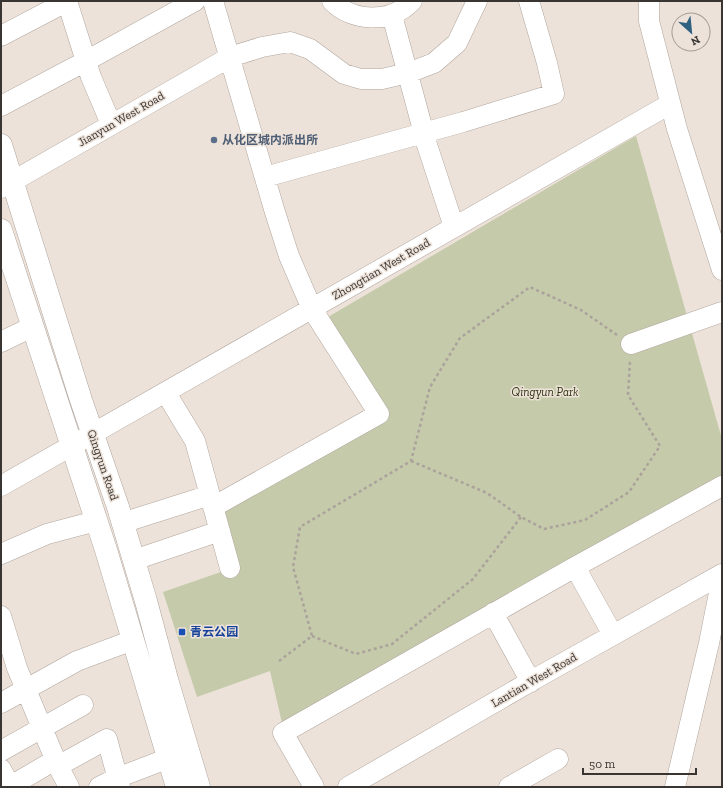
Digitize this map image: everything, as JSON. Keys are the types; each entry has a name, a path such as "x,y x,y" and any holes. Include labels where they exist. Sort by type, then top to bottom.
{"main road":[{"name":"Qingyun Road","path":"1,146 7,184 93,434 134,560 168,684 199,787"},
{"name":"Qingyun Road","path":"1,230 96,521 178,787"}],"street":[{"path":"1,36 67,1 86,61 111,124"},
{"path":"1,106 195,1"},
{"path":"332,1 338,7 354,15 373,18 392,15 412,1"},
{"name":"Jianyun West Road","path":"7,184 230,56 262,47 290,42 310,49 344,74 361,79 382,79 408,73 434,63 457,43 477,1"},
{"path":"265,177 470,120 554,94 547,63 529,1"},
{"path":"649,1 649,21 676,129 722,270"},
{"path":"122,523 212,501 379,414 312,309 289,256 230,56 219,2"},
{"path":"392,15 424,132 454,227"},
{"name":"Zhongtian West Road","path":"1,486 670,104"},
{"path":"630,344 722,312"},
{"path":"1,342 32,327"},
{"path":"166,393 195,441 230,568"},
{"path":"314,787 283,733 493,613 722,486"},
{"path":"1,554 47,534 96,521"},
{"path":"134,560 220,531"},
{"path":"575,567 613,635"},
{"name":"Lantian West Road","path":"356,785 531,682 722,574"},
{"path":"675,787 709,643 722,578"},
{"path":"493,613 531,682"},
{"path":"1,616 17,668 56,763 69,787"},
{"path":"1,703 77,661 133,640"},
{"path":"1,751 83,705"},
{"path":"8,782 56,763 107,739 119,782"},
{"path":"99,787 119,782 169,758"},
{"path":"509,787 558,759"}],"path":[{"path":"312,636 293,567 300,527 411,461 430,387 460,338 530,287 581,310 630,344 628,395 660,446 629,492 585,520 544,529 521,517 487,493 411,461"},
{"path":"312,636 356,654 392,644 473,579 521,517"},
{"path":"279,661 312,636"}],"green space":[{"name":"Qingyun Park","path":"636,136 722,439 722,475 282,723 270,671 197,697 163,592 238,566 221,504 389,412 328,317"}],"place":[{"name":"从化区城内派出所","path":"214,140"},
{"name":"青云公园","path":"182,632"}]}
